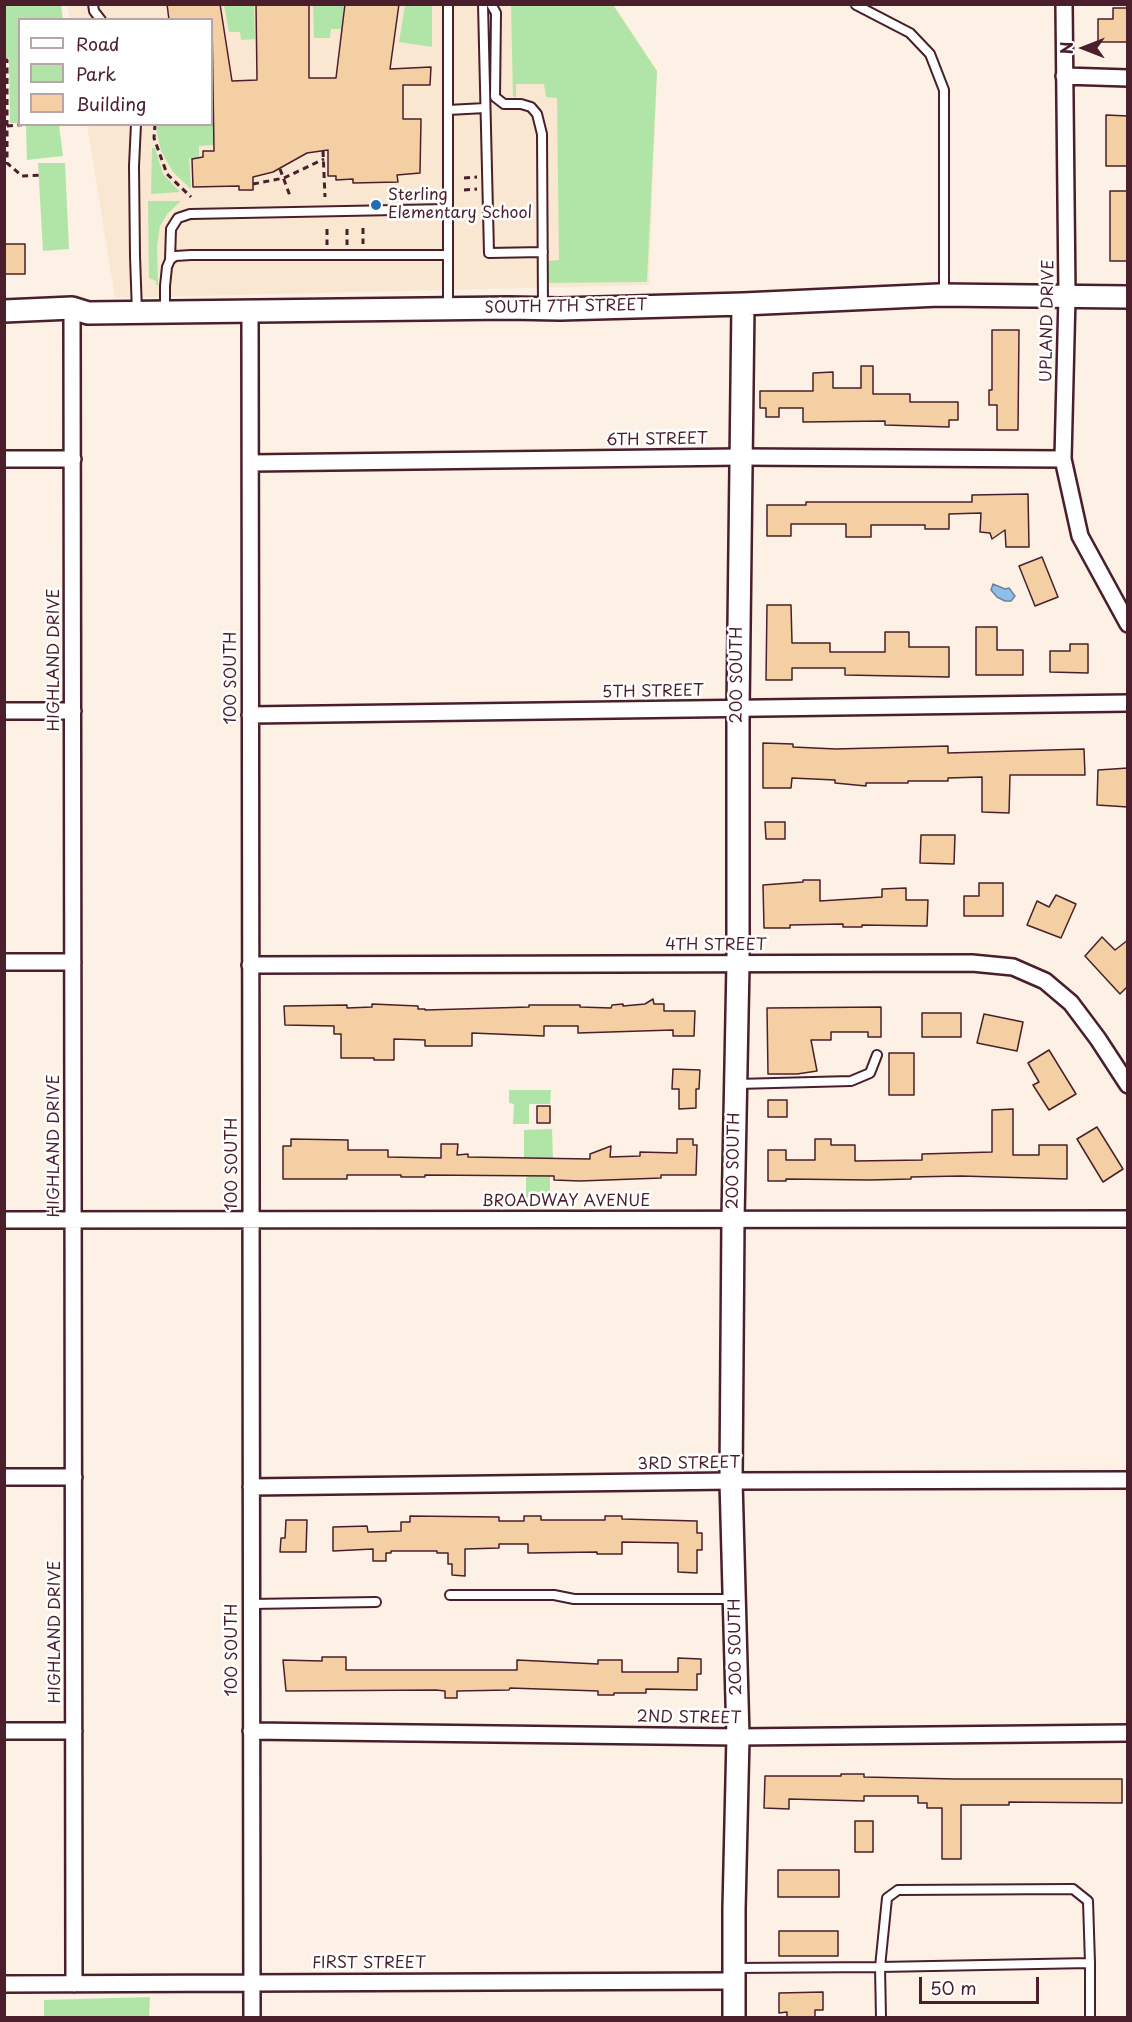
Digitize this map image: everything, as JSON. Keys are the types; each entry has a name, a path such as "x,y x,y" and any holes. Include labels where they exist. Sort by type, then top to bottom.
{"street":[{"name":"UPLAND DRIVE","path":"1064,4 1067,296 1063,459 1080,536 1128,624"},
{"path":"1064,76 1128,78"},
{"name":"SOUTH 7TH STREET","path":"4,311 72,308 88,313 543,308 743,304 944,295 1128,297"},
{"name":"200 SOUTH","path":"734,2018 738,1737 732,1481 733,1219 738,964 738,709 743,304"},
{"name":"HIGHLAND DRIVE","path":"72,308 74,1984"},
{"name":"100 SOUTH","path":"250,311 252,2018"},
{"name":"6TH STREET","path":"251,463 740,457 1063,459"},
{"path":"4,459 73,459"},
{"name":"5TH STREET","path":"250,715 1128,704"},
{"path":"4,711 73,711"},
{"path":"4,962 73,962"},
{"name":"4TH STREET","path":"250,965 972,963 1012,967 1045,981 1071,1003 1128,1085"},
{"name":"BROADWAY AVENUE","path":"4,1220 1128,1219"},
{"path":"4,1477 74,1477"},
{"name":"3RD STREET","path":"251,1487 732,1481 1128,1480"},
{"path":"4,1731 74,1731"},
{"name":"2ND STREET","path":"251,1731 738,1737 1128,1733"},
{"name":"FIRST STREET","path":"4,1984 253,1983 734,1974"}],"lane":[{"path":"93,4 94,11 99,18"},
{"path":"448,4 448,308"},
{"path":"483,4 489,254 543,252"},
{"path":"491,4 496,13 495,97 504,104 521,104 531,107 540,122 542,134 543,308"},
{"path":"856,4 910,33 930,54 944,90 944,295"},
{"path":"448,110 485,108"},
{"path":"136,126 134,189 138,312"},
{"path":"165,311 165,286 170,260 171,229 178,218 190,213 448,209"},
{"path":"170,260 175,256 191,255 448,255"},
{"path":"735,1084 851,1081 870,1073 877,1055"},
{"path":"450,1595 554,1595 574,1599 734,1599"},
{"path":"251,1604 376,1602"},
{"path":"881,2018 880,1967 886,1898 898,1890 1073,1888 1088,1901 1090,2018"},
{"path":"734,1974 880,1967 1090,1963"}],"path":[{"path":"4,60 7,60 7,163 22,176 43,175"},
{"path":"7,126 18,125"},
{"path":"155,126 154,138 167,174 191,197"},
{"path":"323,151 326,197"},
{"path":"254,184 284,178 324,159"},
{"path":"280,169 290,196"},
{"path":"363,228 363,255"}],"shaded area":[{"name":"Sterling Elementary School","path":"67,5 614,5 657,71 649,285 115,298 87,126 213,126 213,18 70,18"}],"green space":[{"path":"4,5 61,5 63,18 18,18 18,123 10,123 9,58 4,58"},
{"path":"224,5 254,5 255,39 241,40 240,32 229,32"},
{"path":"313,5 344,5 341,29 331,29 330,38 314,38"},
{"path":"405,5 432,5 432,47 399,42"},
{"path":"511,5 613,5 657,71 647,282 546,283 547,261 559,260 557,98 546,97 544,84 516,84 516,97 513,97"},
{"path":"214,109 214,145 199,146 199,158 192,160 189,157 191,189 173,172 161,151 157,126 213,126"},
{"path":"26,126 59,126 63,156 27,160"},
{"path":"152,148 155,148 163,174 180,192 151,194"},
{"path":"38,163 65,163 69,249 43,251"},
{"path":"148,201 181,201 168,213 160,226 157,246 158,285 156,281 149,278"},
{"path":"509,1090 551,1090 550,1104 529,1104 529,1124 513,1124 514,1104 509,1103"},
{"path":"552,1129 553,1158 524,1158 524,1130"},
{"path":"550,1174 550,1198 526,1198 526,1178 528,1176"},
{"path":"150,1997 149,2017 44,2017 44,2000"}],"water":[{"path":"993,584 1005,589 1009,588 1015,596 1011,601 997,597 991,590"}],"building":[{"path":"167,4 220,4 232,81 257,80 256,4 309,4 309,78 336,78 345,4 399,4 390,69 431,67 430,85 403,85 403,119 421,119 420,173 397,175 398,182 353,183 353,179 336,180 336,176 328,176 328,150 307,153 273,172 253,177 253,190 239,190 239,186 193,187 192,159 203,157 203,151 214,151 213,18 169,18"},
{"path":"1113,8 1128,8 1128,42 1098,42 1098,19 1113,19"},
{"path":"1106,115 1128,116 1128,166 1106,166"},
{"path":"1110,191 1128,191 1128,261 1110,261"},
{"path":"4,244 25,244 25,274 4,274"},
{"path":"992,330 1019,330 1018,430 997,430 997,405 989,405 989,390 992,390"},
{"path":"861,366 873,366 873,394 910,394 910,402 958,402 958,420 949,420 949,427 885,425 885,421 803,422 803,408 779,408 779,417 766,417 766,408 760,408 760,391 813,391 813,373 833,372 833,388 861,388"},
{"path":"1028,494 1029,547 1006,547 1005,530 992,539 990,533 980,532 981,513 949,514 949,529 925,529 925,525 871,525 871,537 846,537 846,524 791,524 791,536 767,536 767,505 806,505 806,502 972,502 972,495"},
{"path":"1042,557 1058,597 1035,606 1019,566"},
{"path":"767,605 791,605 792,643 830,643 830,652 885,652 885,632 909,632 909,647 949,647 949,677 845,675 845,668 792,668 792,680 766,680"},
{"path":"976,627 997,627 997,650 1023,650 1023,675 976,675"},
{"path":"1070,644 1088,644 1088,673 1050,672 1050,651 1070,651"},
{"path":"763,743 836,749 948,746 948,753 1084,749 1085,775 1010,775 1009,813 982,812 982,777 948,778 948,781 866,783 866,786 835,783 835,780 792,778 791,788 763,788"},
{"path":"1128,768 1128,807 1097,805 1098,770"},
{"path":"765,822 785,822 785,839 766,839"},
{"path":"921,835 955,835 954,864 920,863"},
{"path":"803,880 820,880 820,901 882,897 882,889 906,888 906,900 928,900 927,926 843,927 843,924 764,928 763,885 803,882"},
{"path":"979,883 1003,883 1003,916 964,916 964,896 979,896"},
{"path":"1056,895 1076,904 1061,938 1027,925 1037,901 1049,907"},
{"path":"1102,937 1115,950 1128,940 1128,986 1120,994 1085,956"},
{"path":"653,999 654,1004 664,1004 664,1011 695,1011 694,1036 673,1036 673,1030 578,1033 578,1026 544,1026 544,1036 472,1033 472,1046 425,1046 425,1040 394,1039 394,1060 341,1058 341,1034 334,1034 334,1026 285,1025 284,1006 347,1005 347,1008 372,1007 372,1004 418,1006 418,1009 425,1010 529,1007 529,1005 580,1005 580,1007 611,1008 612,1005 645,1004"},
{"path":"881,1007 881,1037 868,1037 868,1032 831,1032 831,1040 811,1040 817,1071 768,1074 767,1008"},
{"path":"922,1013 961,1013 961,1037 922,1037"},
{"path":"984,1014 1023,1022 1017,1051 977,1043"},
{"path":"1049,1050 1076,1094 1049,1110 1033,1085 1039,1082 1028,1063"},
{"path":"889,1053 914,1053 914,1095 889,1095"},
{"path":"673,1069 700,1070 699,1089 696,1089 696,1108 679,1109 679,1089 672,1089"},
{"path":"768,1100 787,1100 787,1117 768,1117"},
{"path":"537,1106 550,1106 550,1123 537,1123"},
{"path":"1013,1109 1013,1155 1039,1155 1039,1145 1067,1145 1067,1179 961,1176 768,1181 768,1150 786,1150 786,1160 815,1160 815,1139 831,1139 831,1145 855,1145 855,1161 922,1160 922,1154 992,1152 992,1110"},
{"path":"1097,1127 1123,1169 1103,1182 1077,1139"},
{"path":"291,1139 348,1140 348,1150 388,1150 388,1157 441,1158 441,1144 458,1144 457,1155 468,1154 468,1157 590,1159 590,1154 611,1146 610,1157 640,1156 640,1152 677,1153 677,1139 693,1139 693,1145 697,1145 696,1175 661,1175 661,1178 580,1181 554,1180 554,1176 425,1175 425,1177 401,1177 401,1175 347,1175 347,1179 283,1179 283,1146 291,1146"},
{"path":"410,1516 499,1517 499,1521 524,1521 524,1516 541,1516 541,1520 605,1520 605,1516 622,1516 622,1519 697,1521 697,1533 702,1533 702,1550 697,1550 697,1573 678,1572 678,1543 622,1542 622,1554 528,1553 528,1544 499,1544 499,1548 465,1549 465,1576 452,1575 452,1564 448,1564 448,1553 391,1551 391,1553 386,1553 386,1561 373,1561 373,1549 333,1551 333,1527 367,1526 368,1532 401,1531 401,1522 410,1522"},
{"path":"286,1520 307,1520 306,1552 280,1552 281,1538 285,1538"},
{"path":"322,1657 346,1657 346,1670 517,1670 517,1660 598,1664 598,1660 622,1660 622,1672 678,1672 678,1658 701,1659 701,1674 697,1674 697,1690 646,1689 646,1693 614,1693 614,1695 598,1695 598,1691 510,1688 509,1690 457,1691 457,1698 445,1698 445,1691 436,1690 286,1691 283,1660 322,1661"},
{"path":"841,1774 864,1774 864,1777 955,1779 1122,1779 1122,1803 1009,1802 1009,1805 961,1805 961,1859 942,1859 942,1808 927,1808 927,1803 918,1803 918,1796 864,1796 864,1801 789,1799 789,1809 764,1808 765,1776 841,1776"},
{"path":"855,1821 873,1821 873,1852 855,1852"},
{"path":"778,1870 839,1870 839,1897 778,1897"},
{"path":"779,1931 838,1931 838,1956 779,1956"},
{"path":"823,1992 823,2010 815,2010 815,2018 787,2018 787,2012 779,2013 779,1993"}],"place":[{"name":"Sterling Elementary School","path":"376,205"}]}
